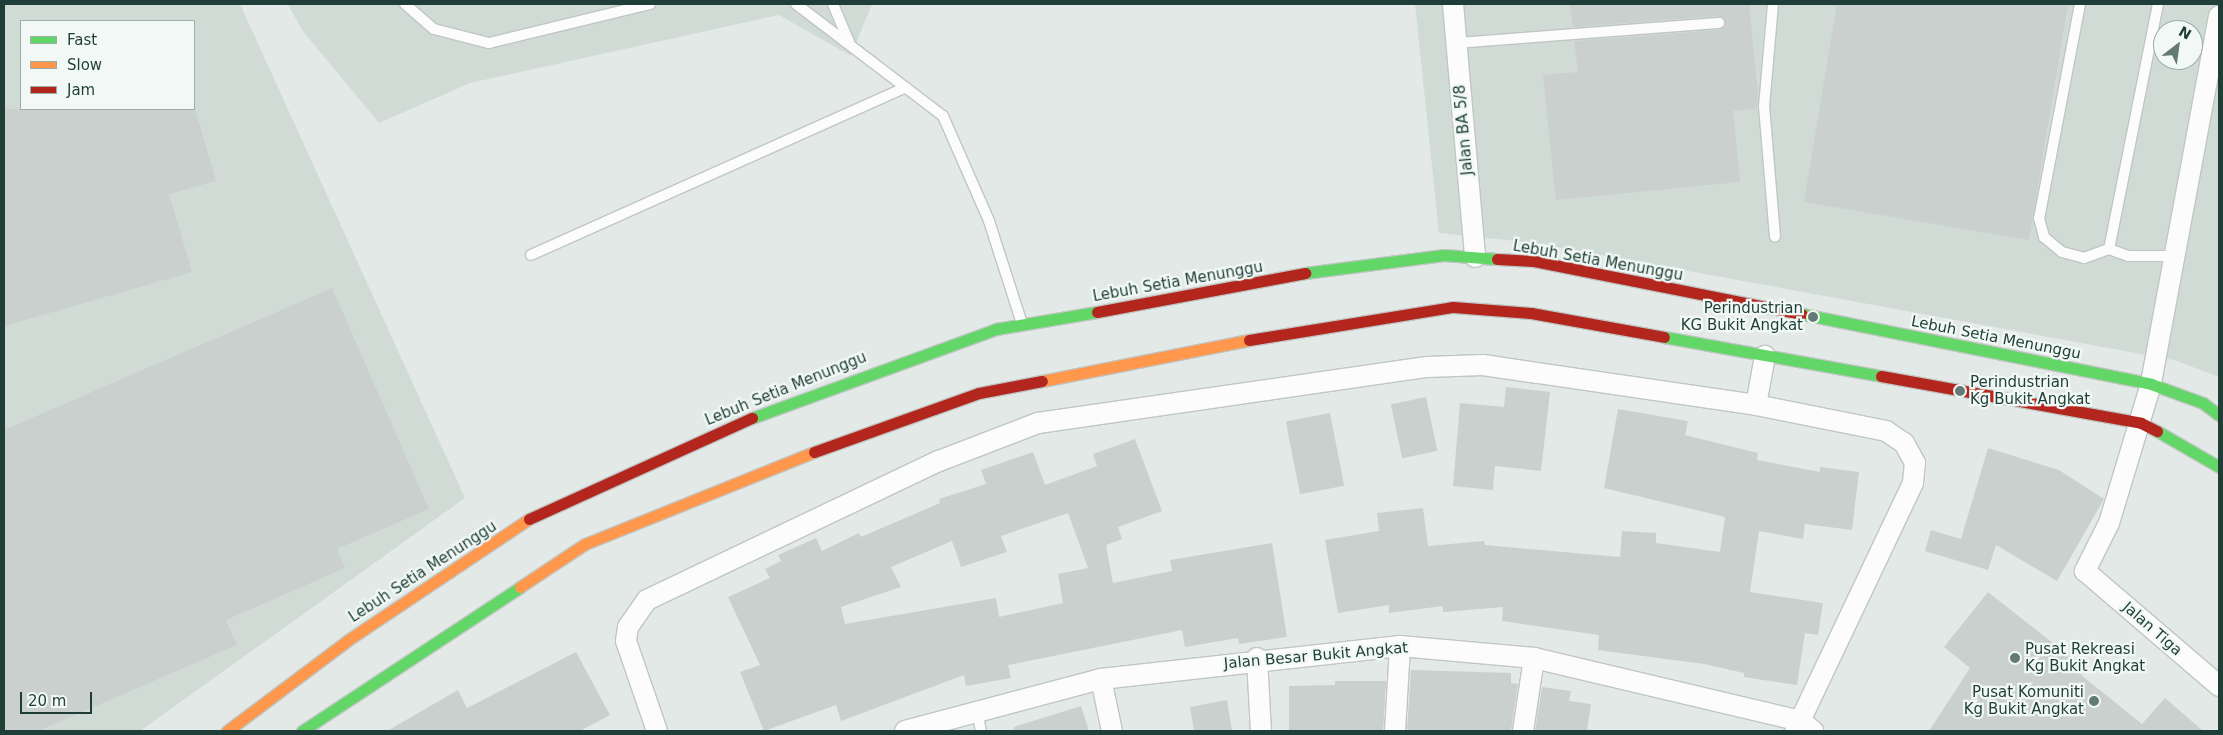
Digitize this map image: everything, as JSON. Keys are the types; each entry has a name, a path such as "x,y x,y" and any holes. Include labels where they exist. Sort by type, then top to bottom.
{"street":[{"name":"Jalan BA 5/8","path":"1453,4 1475,257"},
{"path":"2141,423 2151,384 2219,16"},
{"name":"Lebuh Setia Menunggu","path":"227,731 348,640 539,514 736,424 884,367 996,329 1185,298 1332,268 1444,255 1534,261 2151,384 2203,403 2219,415"},
{"path":"302,731 584,544 822,449 979,393 1347,321 1453,308 1532,313 2141,423 2186,444 2219,467"},
{"path":"1756,406 1765,356"},
{"path":"657,731 626,641 635,613 647,600 939,460 1038,423 1427,367 1483,365 1756,406 1886,430 1904,443 1915,462 1913,483 1803,728"},
{"name":"Jalan Tiga","path":"2141,423 2109,523 2085,571 2219,686"},
{"path":"1395,731 1400,646"},
{"name":"Jalan Besar Bukit Angkat","path":"905,731 1101,678 1257,658 1400,646 1534,658 1803,728"},
{"path":"1257,658 1260,731"},
{"path":"1523,731 1534,658"},
{"path":"1101,678 1112,731"}],"lane":[{"path":"406,4 434,29 488,43 650,4"},
{"path":"796,4 849,42 905,88 943,116 989,221 1023,324"},
{"path":"833,4 849,42"},
{"path":"1773,4 1764,106 1774,237"},
{"path":"2080,4 2039,218 2044,236 2062,252 2084,258 2109,250 2128,256 2175,256"},
{"path":"2109,250 2158,4"},
{"path":"1457,43 1719,23"},
{"path":"531,255 905,88"},
{"path":"977,711 981,731"}],"shaded area":[{"path":"4,4 240,4 465,498 140,731 4,731"},
{"path":"288,4 872,4 851,56 779,15 470,83 379,123 302,30"},
{"path":"1415,4 2219,4 2219,377 2174,360 1535,243 1439,233"}],"building":[{"path":"1570,4 1749,4 1758,94 1757,108 1733,111 1740,182 1556,200 1543,75 1578,72 1574,41 1720,30 1726,23 1718,16 1573,27"},
{"path":"1837,4 2068,4 2029,240 1804,202"},
{"path":"4,109 195,109 216,181 169,194 192,272 4,326"},
{"path":"332,288 429,509 337,549 345,568 226,620 237,645 38,731 4,731 4,430"},
{"path":"1506,387 1550,392 1541,471 1495,466 1493,490 1453,486 1460,403 1504,407"},
{"path":"1426,397 1437,451 1402,458 1391,404"},
{"path":"1618,409 1688,421 1685,435 1758,453 1757,460 1820,472 1820,467 1859,472 1852,530 1805,524 1803,539 1759,531 1750,592 1823,603 1818,635 1805,633 1797,685 1744,677 1744,673 1704,664 1598,650 1599,635 1502,621 1503,607 1443,612 1443,606 1389,613 1389,605 1338,613 1325,540 1379,531 1377,513 1423,508 1428,546 1484,541 1485,545 1620,557 1622,531 1656,533 1656,543 1720,552 1725,517 1604,488"},
{"path":"1330,413 1344,486 1300,494 1286,422"},
{"path":"1135,439 1162,511 1118,527 1122,539 1106,545 1113,583 1172,571 1170,560 1272,543 1287,637 1239,644 1238,638 1185,647 1182,630 1008,665 1011,678 966,686 964,675 841,721 836,705 764,731 740,672 760,665 728,597 770,578 765,569 781,561 778,555 816,538 822,551 859,533 861,537 940,503 939,499 986,484 981,470 1033,452 1045,485 1097,466 1093,454","holes":["1068,513 1088,568 1058,574 1063,603 999,617 996,598 845,624 841,607 901,587 891,567 952,541 961,567 1007,552 1001,536"]},
{"path":"1988,448 2059,470 2104,499 2057,581 1996,545 1988,570 1925,551 1931,530 1961,539"},
{"path":"1988,592 2086,669 2081,675 2142,724 2165,698 2203,731 1929,731 1970,668 1944,647"},
{"path":"576,652 610,715 580,731 387,731 458,690 467,708"},
{"path":"1411,670 1511,673 1511,683 1518,684 1511,731 1407,731"},
{"path":"1335,681 1386,681 1383,731 1289,731 1289,686 1335,685"},
{"path":"1542,687 1571,691 1569,701 1591,704 1587,731 1535,731"},
{"path":"1227,700 1232,731 1194,731 1190,707"},
{"path":"1081,706 1089,731 1014,731 1014,727"}],"traffic: fast":[{"path":"1305,273 1444,255 1497,259"},
{"path":"752,418 996,329 1097,312"},
{"path":"1802,314 2151,384 2203,403 2219,415"},
{"path":"1664,337 1881,376"},
{"path":"2157,431 2219,467"},
{"path":"302,731 520,587"}],"traffic: slow":[{"path":"1042,381 1249,340"},
{"path":"520,587 585,544 814,452"},
{"path":"227,731 348,640 529,519"}],"traffic: jam":[{"path":"1497,259 1534,261 1802,314"},
{"path":"1097,312 1305,273"},
{"path":"1249,340 1453,307 1531,313 1664,337"},
{"path":"1881,376 2141,423 2157,431"},
{"path":"814,452 979,393 1042,381"},
{"path":"529,519 752,418"}],"place":[{"name":"Perindustrian KG Bukit Angkat","path":"1813,317"},
{"name":"Perindustrian Kg Bukit Angkat","path":"1960,391"},
{"name":"Pusat Rekreasi Kg Bukit Angkat","path":"2015,658"},
{"name":"Pusat Komuniti Kg Bukit Angkat","path":"2094,701"}]}
